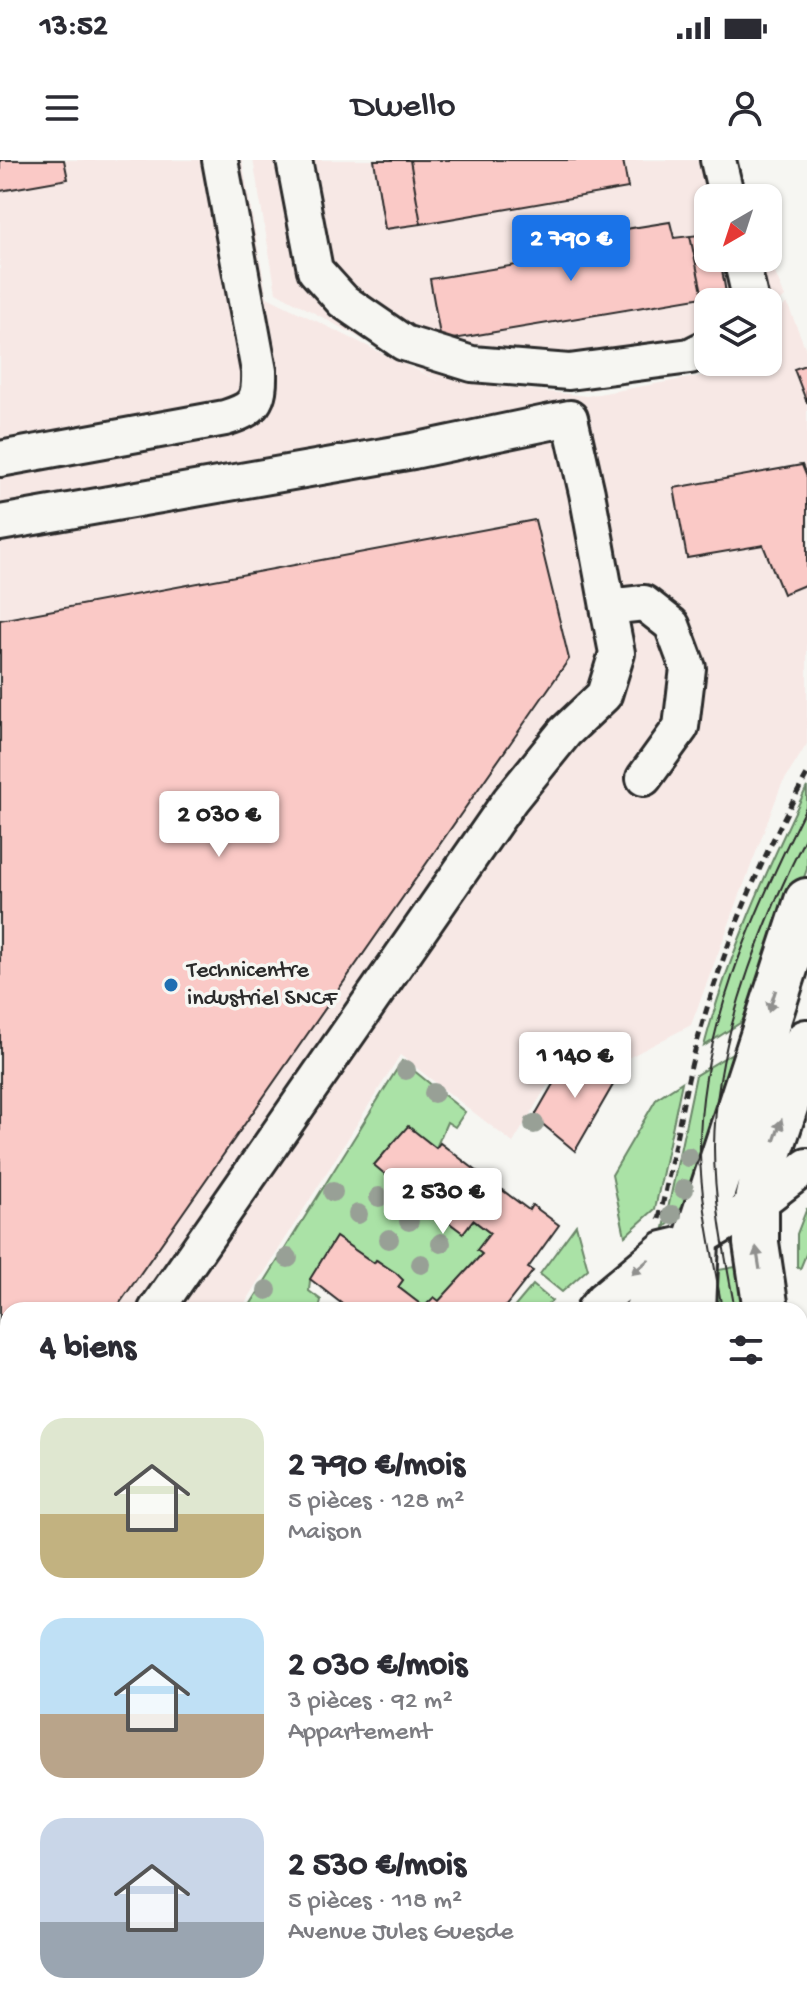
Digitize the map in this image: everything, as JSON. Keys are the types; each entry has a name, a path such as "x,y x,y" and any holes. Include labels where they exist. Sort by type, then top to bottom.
{"main road":[{"path":"694,1302 707,1222 807,901"},
{"path":"765,1302 756,1243 756,1205 763,1172 803,1071"}],"street":[{"path":"0,459 225,418 242,413 254,404 260,391 259,371 220,160"},
{"path":"294,160 315,270 343,301 404,343 472,364 569,372 694,354"},
{"path":"718,160 724,184"},
{"path":"0,523 413,451 570,418 587,493 617,653 604,695 565,732 510,800 162,1302"},
{"path":"608,607 644,603 672,625 688,668 681,727 644,778"},
{"path":"603,1302 663,1249 707,1222 756,1205 807,1166"},
{"path":"651,1302 673,1283 707,1222"}],"path":[{"path":"645,1263 640,1237 660,1219 694,1057 711,997 768,850 807,775"}],"shaded area":[{"path":"0,160 242,160 267,297 439,381 276,292 253,160 731,160 739,184 694,184 694,272 775,272 781,288 694,288 694,372 584,391 484,385 587,396 700,376 782,376 782,307 787,303 807,352 807,744 781,786 691,1025 628,1058 617,1078 570,1047 513,1143 400,1055 246,1302 0,1302"}],"green space":[{"path":"807,787 807,869 754,1014 704,1046 724,979 749,914"},
{"path":"744,1046 693,1202 664,1228 696,1075"},
{"path":"402,1061 465,1112 455,1127 447,1122 436,1148 408,1127 374,1165 438,1218 473,1220 490,1233 477,1250 482,1254 439,1301 418,1302 398,1287 403,1280 377,1260 374,1263 336,1238 310,1280 309,1291 321,1302 252,1302"},
{"path":"682,1082 655,1209 625,1236 612,1175 657,1098"},
{"path":"807,1208 807,1252 800,1269 797,1266 797,1234"},
{"path":"576,1225 588,1269 562,1292 540,1274"},
{"path":"735,1267 740,1272 748,1302 706,1302 708,1272"},
{"path":"533,1285 552,1301 551,1302 519,1302"}],"building":[{"path":"0,160 64,160 68,179 0,191"},
{"path":"374,160 410,160 421,224 385,229"},
{"path":"410,160 623,160 628,188 421,224"},
{"path":"670,222 674,238 690,236 694,272 698,272 701,288 694,288 694,299 441,341 430,279 553,259 550,241"},
{"path":"698,272 722,272 725,288 701,288"},
{"path":"805,365 807,370 807,403 794,369"},
{"path":"802,465 807,477 807,584 783,594 763,545 687,558 674,488"},
{"name":"Technicentre industriel SNCF","path":"535,520 569,659 121,1302 0,1302 0,620"},
{"path":"572,1051 617,1078 575,1151 534,1117"},
{"path":"408,1126 436,1148 440,1143 478,1172 475,1177 494,1192 498,1187 529,1210 532,1205 559,1225 528,1268 533,1271 509,1302 429,1302 434,1297 439,1301 482,1254 477,1250 490,1233 473,1220 463,1233 440,1216 438,1219 374,1165"},
{"path":"336,1237 374,1263 376,1260 396,1273 403,1280 398,1287 418,1302 340,1302 310,1279"}],"tram line":[{"path":"721,1302 705,1212 700,1153 702,1108 709,1063 733,973 768,887 807,805"},
{"path":"734,1302 714,1168 716,1107 722,1067 731,1026 757,946 807,834"}],"place":[{"name":"Technicentre industriel SNCF","path":"171,985"}]}
